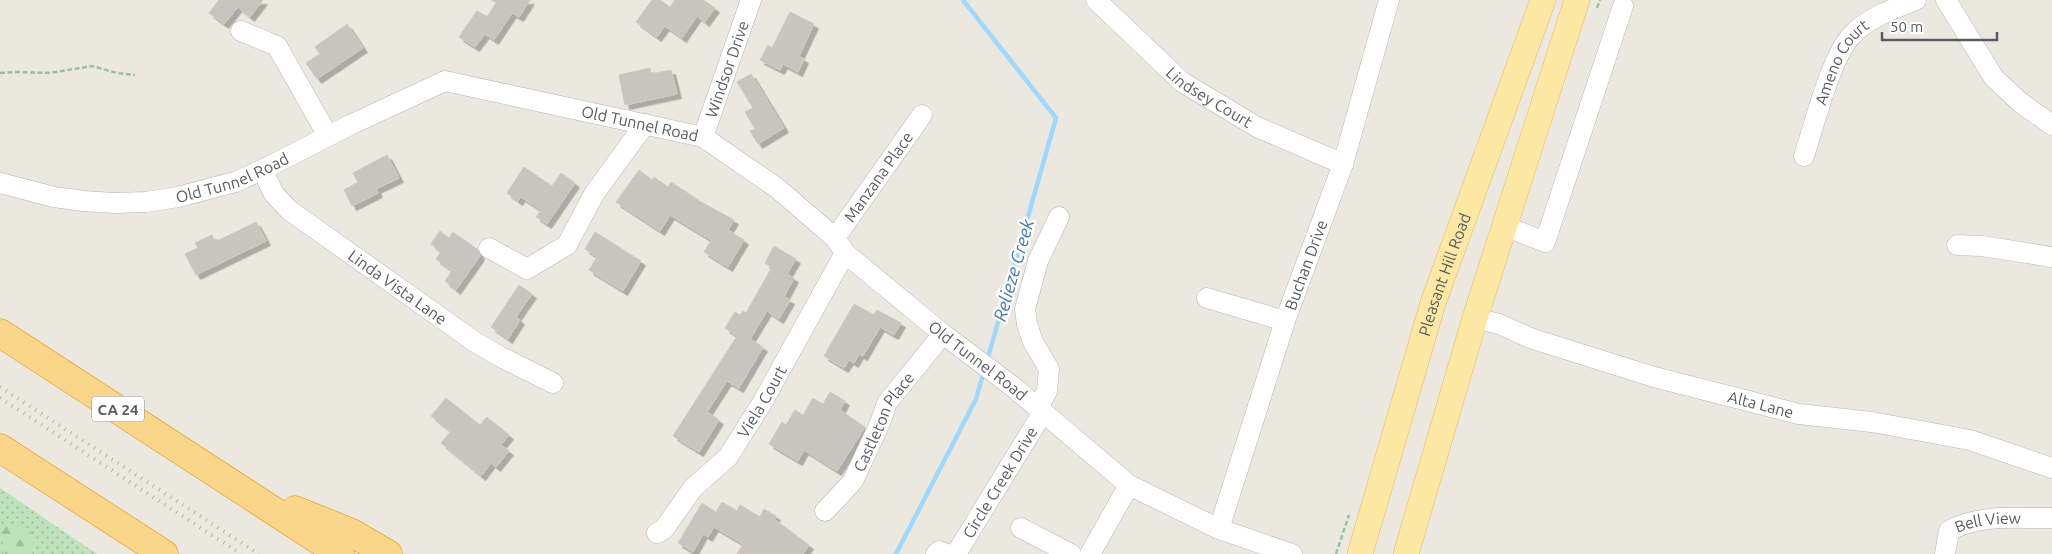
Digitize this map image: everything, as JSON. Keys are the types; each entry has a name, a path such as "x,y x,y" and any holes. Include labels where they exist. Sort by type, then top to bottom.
{"highway":[{"name":"CA 24","path":"0,333 340,554"},
{"path":"0,448 164,554"},
{"path":"236,485 352,533 388,554"},
{"path":"72,494 128,554"}],"main road":[{"name":"Pleasant Hill Road","path":"1360,554 1433,303 1543,0"},
{"path":"1406,554 1475,318 1578,0"}],"street":[{"name":"Windsor Drive","path":"703,137 751,0"},
{"name":"Lindsey Court","path":"1096,0 1182,82 1257,127 1342,164"},
{"name":"Buchan Drive","path":"1219,529 1285,321 1342,164 1389,0"},
{"name":"Ameno Court","path":"1804,156 1834,64 1850,35 1879,15 1916,0"},
{"path":"1946,0 1994,78 2021,103 2052,124"},
{"path":"1504,226 1545,242 1623,6"},
{"path":"241,31 277,46 328,136"},
{"name":"Old Tunnel Road","path":"0,182 35,193 84,201 114,203 146,202 178,198 206,191 262,170 328,136 445,81 703,137 777,188 943,334 1040,410 1129,485 1219,529 1289,554"},
{"name":"Manzana Place","path":"840,245 922,116"},
{"path":"489,248 527,269 567,245 594,194 645,124"},
{"name":"Linda Vista Lane","path":"262,170 280,203 289,210 475,342 500,358 553,383"},
{"name":"Circle Creek Drive","path":"956,554 1040,410 1046,391 1049,370 1033,342 1027,324 1025,309 1038,260 1059,217"},
{"name":"Viela Court","path":"658,533 664,529 693,488 728,458 762,403 840,245"},
{"path":"1957,245 1982,246 2052,257"},
{"path":"1207,298 1285,321"},
{"name":"Alta Lane","path":"1475,318 1499,324 1530,338 1654,377 1799,414 1872,422 1970,440 2052,468"},
{"name":"Castleton Place","path":"825,511 853,482 880,423 886,403 943,334"},
{"path":"1090,554 1129,485"},
{"name":"Bell View","path":"1945,554 1950,531 1971,522 1987,519 2052,518"},
{"path":"1021,528 1071,554"},
{"path":"936,554 938,551 947,554"}],"path":[{"path":"0,73 50,73 92,66 117,73 135,75"}],"green space":[{"path":"0,488 97,554 34,554 31,529 3,526 3,554 0,554"},
{"path":"3,525 31,529 34,554 3,554"}],"building":[{"path":"219,0 263,0 250,17 238,7 224,24 209,13"},
{"path":"492,0 530,0 519,17 512,13 494,40 485,34 475,47 459,37 477,11 487,17 496,3"},
{"path":"652,0 660,0 670,7 675,0 703,0 715,8 705,22 697,16 682,38 665,26 657,37 636,22"},
{"path":"790,12 814,24 799,56 804,59 798,72 783,64 780,70 760,60 768,45 772,48"},
{"path":"347,24 363,48 317,79 306,63 320,54 315,47"},
{"path":"650,68 651,74 671,70 677,94 625,105 619,75"},
{"path":"751,74 784,128 758,144 750,131 755,129 745,112 753,108 737,82"},
{"path":"387,155 399,178 376,189 378,193 352,206 344,190 358,182 353,173"},
{"path":"524,167 552,186 561,173 575,183 547,224 536,217 541,210 521,197 518,201 507,193"},
{"path":"639,170 652,180 654,177 668,187 671,182 701,202 734,220 728,230 744,240 728,267 704,252 711,240 670,215 660,231 616,202"},
{"path":"256,222 266,241 196,275 185,254 198,248 195,243 212,235 215,242"},
{"path":"440,231 449,238 453,232 477,249 480,256 456,290 445,281 452,271 436,259 441,252 431,244"},
{"path":"595,232 641,261 623,291 589,270 597,257 585,249"},
{"path":"774,246 796,259 787,274 794,278 784,297 790,300 779,319 767,311 750,339 763,347 739,388 727,381 707,412 719,420 699,452 673,436 737,336 725,328 735,312 740,315 743,311 746,313 772,267 765,263"},
{"path":"519,285 532,294 516,317 520,320 508,339 491,327"},
{"path":"854,304 874,315 877,310 901,323 894,335 880,327 863,356 859,354 854,363 849,360 844,368 824,356"},
{"path":"830,392 845,401 840,410 865,427 837,471 804,450 798,461 769,444 782,422 786,425 795,410 803,415 813,398 823,404"},
{"path":"446,398 480,425 487,417 509,435 501,445 509,451 496,467 491,463 481,476 441,443 451,431 431,416"},
{"path":"722,502 737,511 740,505 760,517 764,509 776,516 774,519 809,545 803,554 737,554 743,544 714,527 708,537 703,534 693,552 678,543 702,503 716,512"}],"waterway":[{"name":"Relieze Creek","path":"963,0 1056,118 987,361"},
{"name":"Relieze Creek","path":"896,554 976,399 984,371"}],"railway":[{"path":"0,387 259,554"},
{"path":"0,398 241,554"}]}
